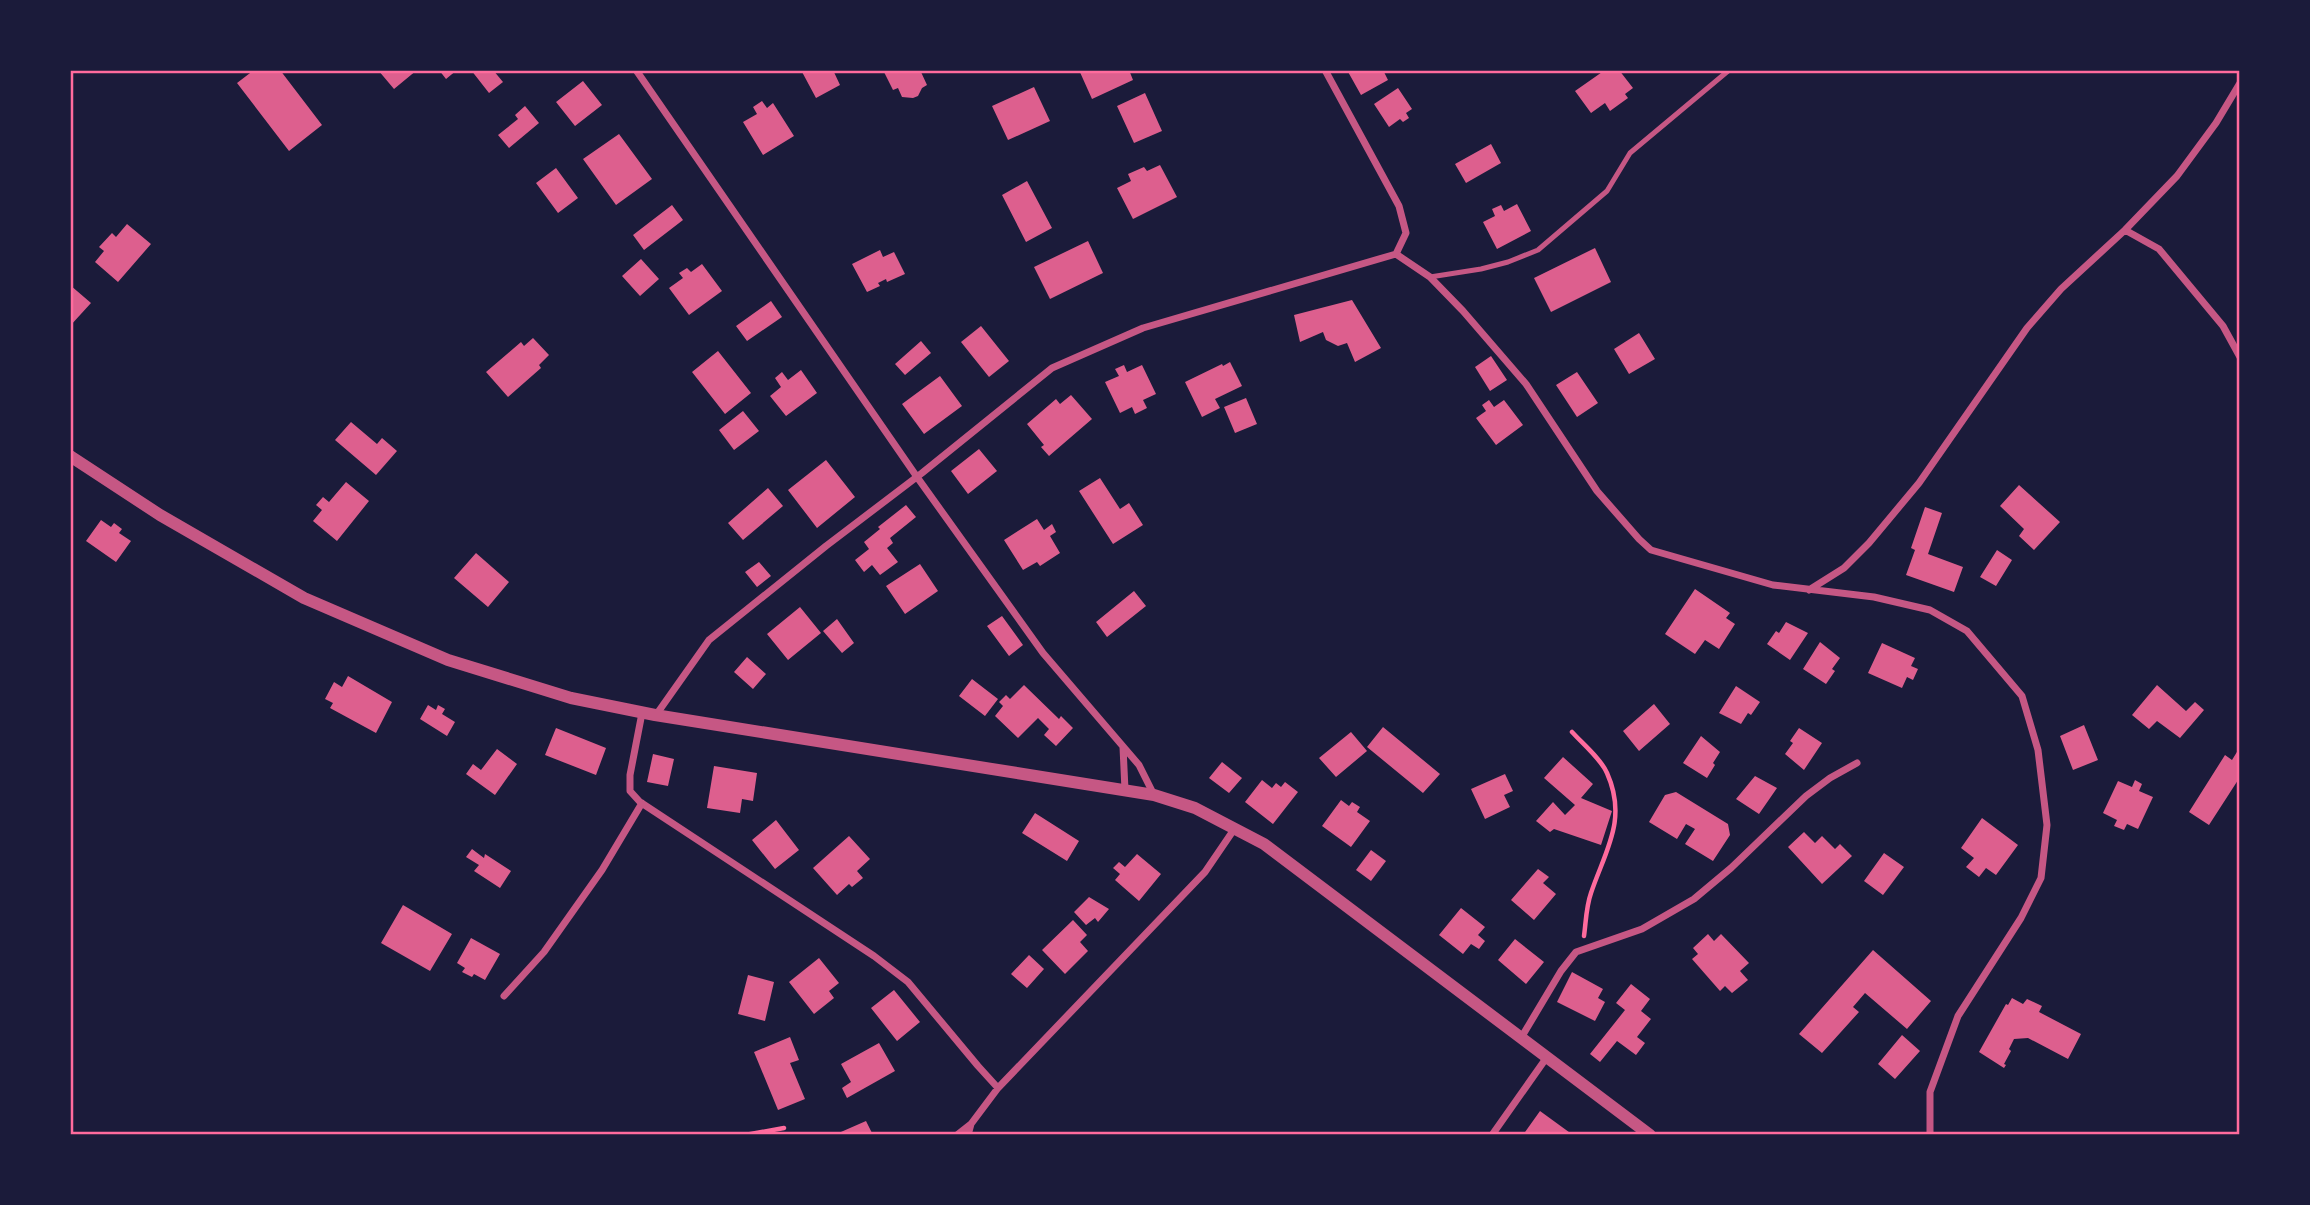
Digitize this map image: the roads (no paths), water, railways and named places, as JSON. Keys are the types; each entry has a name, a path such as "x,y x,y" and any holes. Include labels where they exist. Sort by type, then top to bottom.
{"street":[{"path":"636,70 917,477 1043,653 1139,765 1154,794"},
{"path":"998,1088 908,982 874,956 642,803 630,791 630,775 649,714 709,640 1052,368 1143,328 1396,254 1406,233 1399,206 1325,70"},
{"path":"1809,590 1844,568 1869,543 1919,483 2027,328 2061,289 2125,230 2177,176 2216,123 2240,83"},
{"path":"2125,230 2159,249 2223,326 2240,357"},
{"path":"1396,254 1430,277 1464,311 1526,384 1597,491 1651,550 1773,585 1874,597 1930,610 1967,631 2022,696 2038,750 2048,825 2041,878 2021,918 1958,1016 1930,1092 1930,1135"},
{"path":"70,456 160,515 304,598 448,660 571,698 649,714 1154,794 1195,807 1264,844 1650,1135"},
{"path":"1123,746 1125,790"},
{"path":"1521,1038 1561,971 1576,952 1642,929 1694,899 1731,868 1806,796 1830,778 1857,764"},
{"path":"504,996 544,952 602,870 642,803"},
{"path":"957,1135 971,1124 998,1088 1205,872 1236,827"},
{"path":"1492,1135 1547,1057"},
{"path":"968,1135 971,1124"}],"lane":[{"path":"1430,277 1490,267 1538,250 1607,191 1630,153 1728,71"}]}
